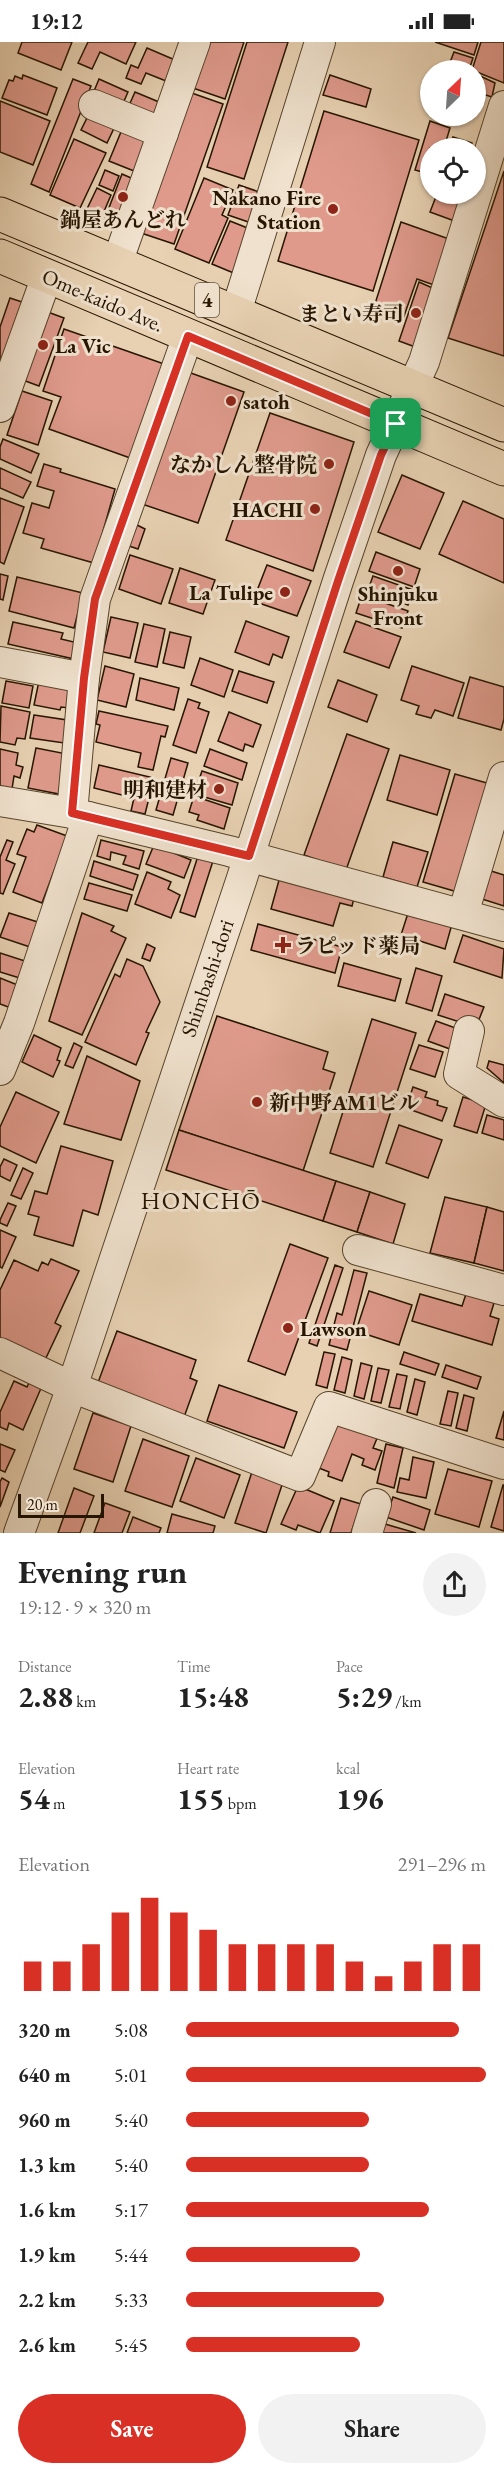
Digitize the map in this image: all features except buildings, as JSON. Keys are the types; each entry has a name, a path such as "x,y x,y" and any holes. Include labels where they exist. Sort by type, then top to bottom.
{"main road":[{"name":"Ome-kaido Ave.","path":"0,214 504,425"},
{"name":"Ome-kaido Ave.","path":"0,256 504,469"}],"street":[{"path":"117,263 195,42"},
{"path":"236,312 320,42"},
{"path":"94,105 163,133"},
{"name":"Shimbashi-dori","path":"19,1533 72,1388 381,455 415,386 424,362 504,106"},
{"path":"0,407 47,276"},
{"path":"0,1070 10,1018 80,815 84,678 95,599 188,336"},
{"path":"0,662 84,678"},
{"path":"463,914 504,777"},
{"path":"0,801 80,815 249,856 504,926"},
{"path":"469,1031 459,1074 504,1102"},
{"path":"358,1250 504,1290"},
{"path":"0,1353 72,1388 300,1476 329,1407 504,1464"},
{"path":"367,1533 376,1504"}],"place":[{"name":"鍋屋あんどれ","path":"123,197"},
{"name":"Nakano Fire Station","path":"333,209"},
{"name":"まとい寿司","path":"416,313"},
{"name":"La Vic","path":"43,345"},
{"name":"satoh","path":"231,401"},
{"name":"なかしん整骨院","path":"329,464"},
{"name":"HACHI","path":"315,509"},
{"name":"Shinjuku Front","path":"398,571"},
{"name":"La Tulipe","path":"285,592"},
{"name":"明和建材","path":"219,789"},
{"name":"ラピッド薬局","path":"283,945"},
{"name":"新中野AM1ビル","path":"257,1102"},
{"name":"Lawson","path":"288,1328"}],"district":[{"name":"HONCHŌ","path":"201,1200"}],"route":[{"path":"188,336 396,424 381,455 338,581 249,856 72,813 84,678 95,599 188,336"}]}
